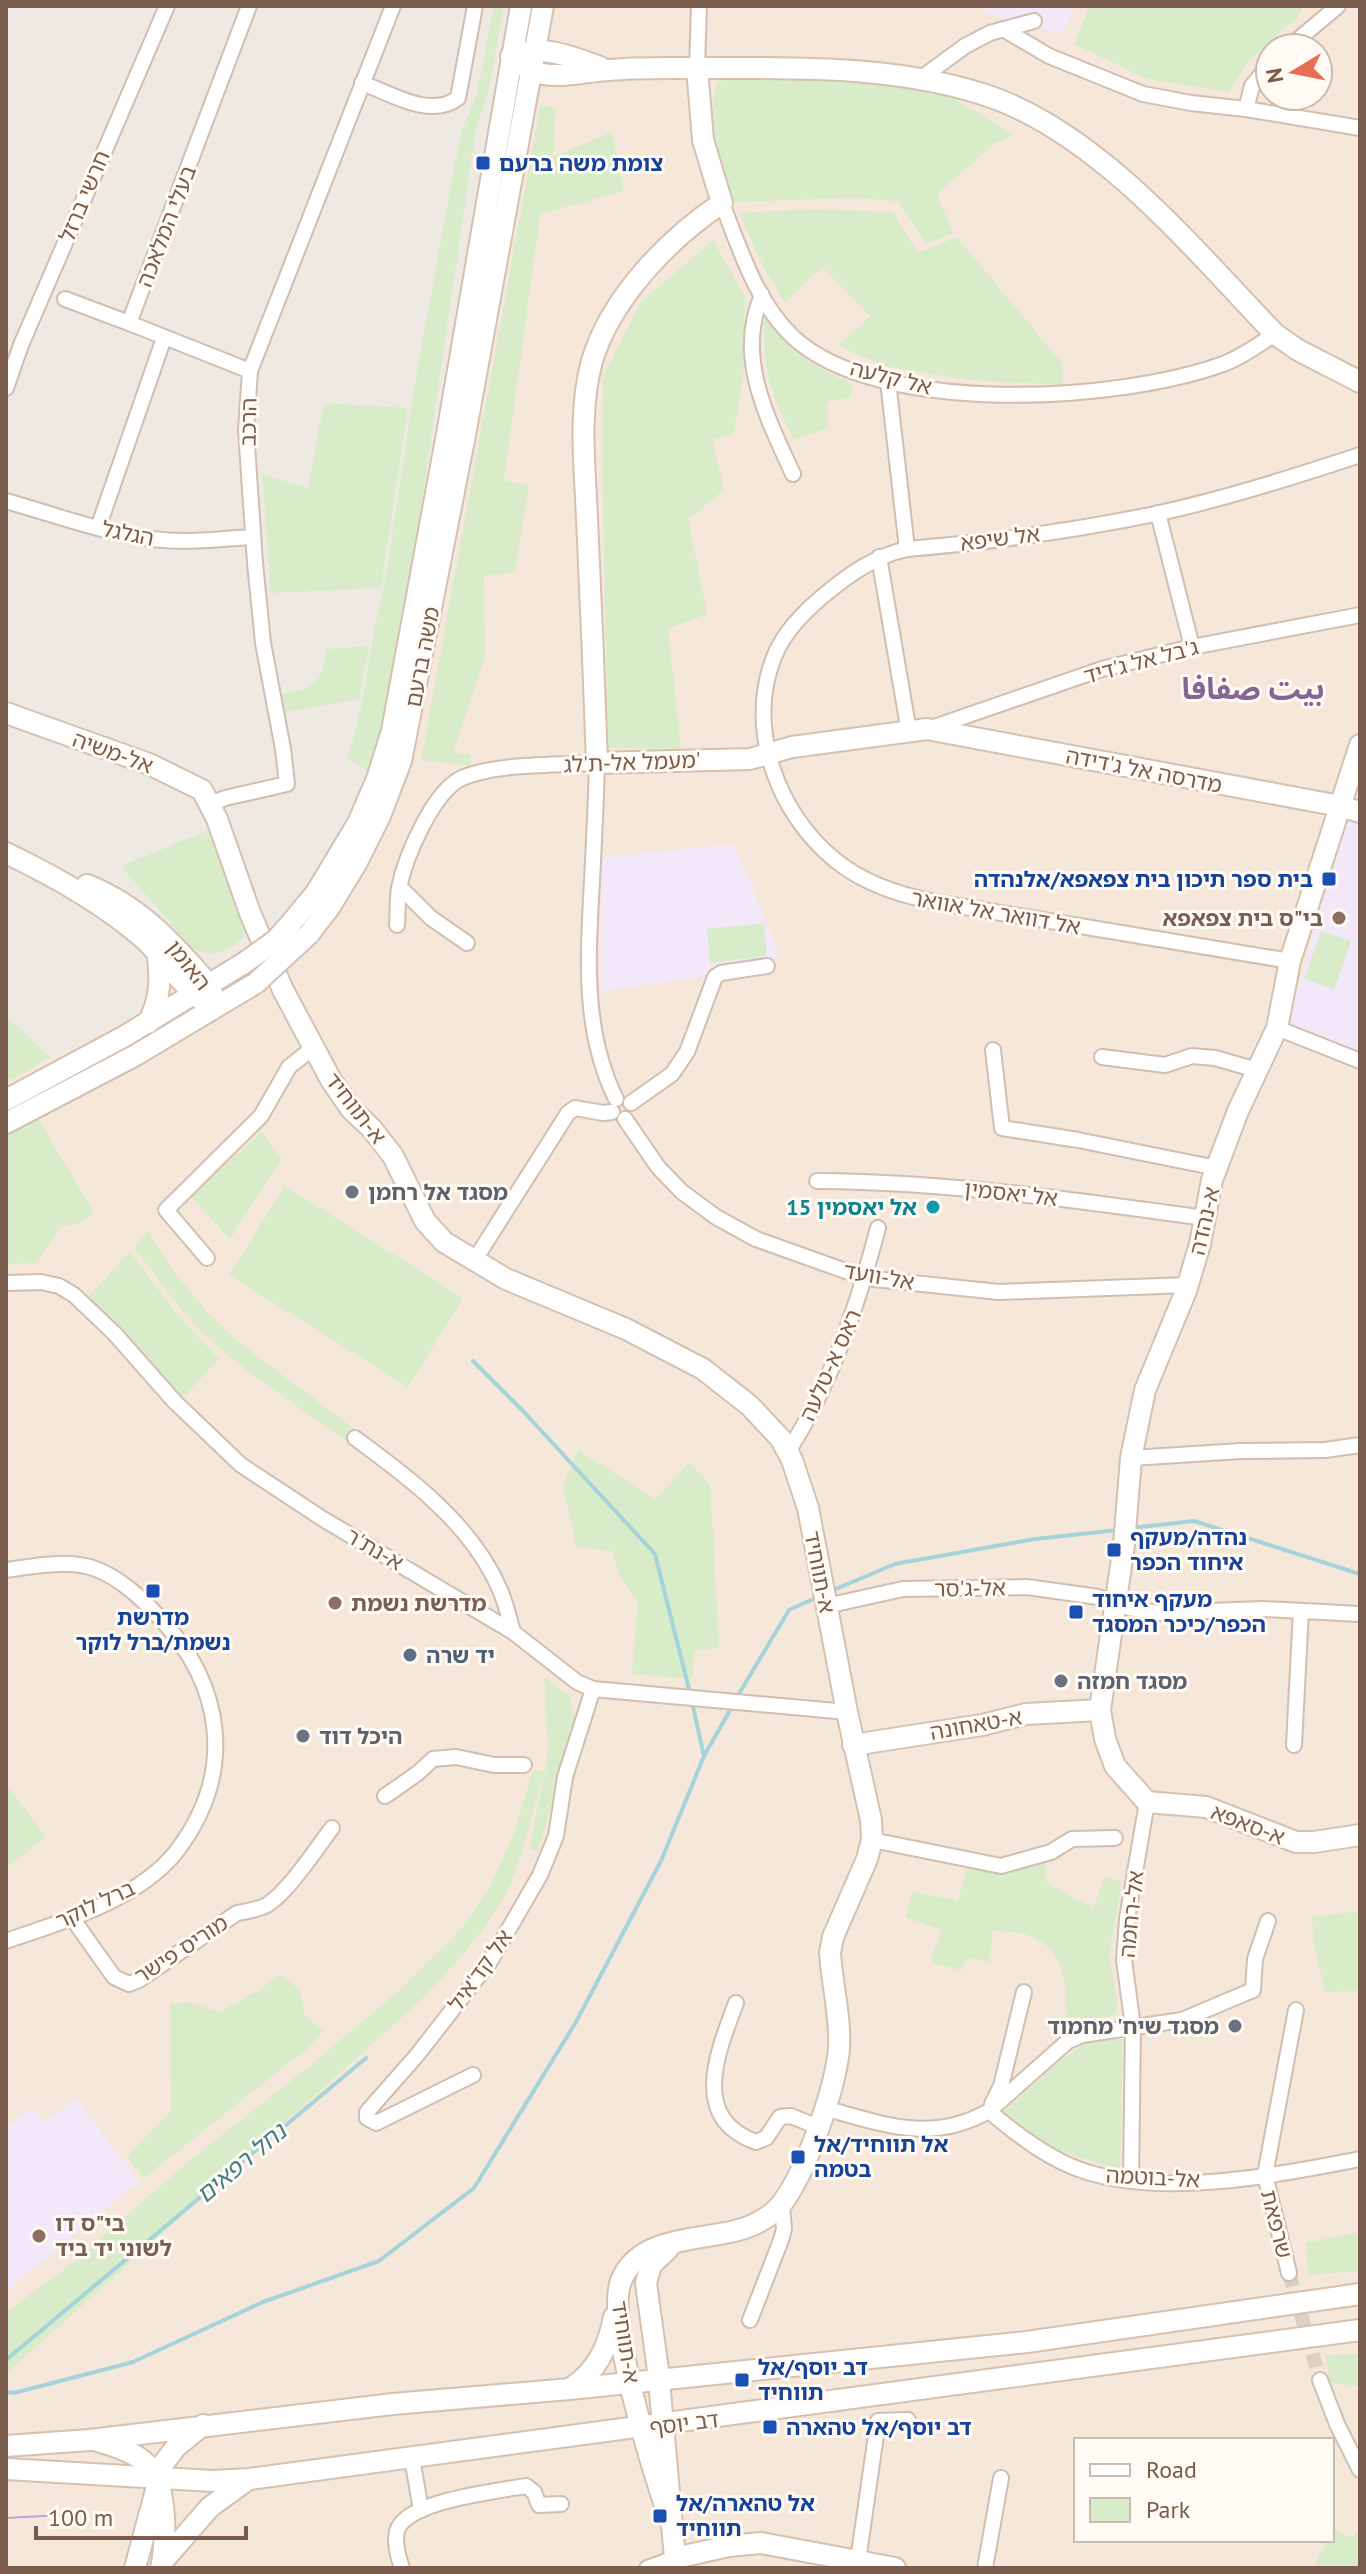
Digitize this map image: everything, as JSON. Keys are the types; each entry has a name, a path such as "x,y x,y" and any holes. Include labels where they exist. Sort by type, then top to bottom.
{"street":[{"name":"חרשי ברזל","path":"6,388 21,345 167,6"},
{"name":"בעלי המלאכה","path":"129,323 249,6"},
{"name":"הרכב","path":"211,804 287,784 263,643 253,537 246,430 250,371 393,6"},
{"path":"362,83 422,105 437,108 449,105 458,98 475,6"},
{"name":"משה ברעם","path":"6,1123 136,1055 256,983 300,928 358,823 389,742 447,434 521,6"},
{"path":"697,68 699,6"},
{"path":"1307,32 1338,6"},
{"path":"543,8 558,42 577,59"},
{"name":"משה ברעם","path":"6,1100 148,1023 329,908 363,851 401,761 465,435 543,8"},
{"path":"920,79 965,46 1003,29 1034,21"},
{"path":"1003,29 1049,56 1143,94 1360,128"},
{"path":"511,56 534,50 577,59 608,70"},
{"path":"511,56 531,71 558,74 697,68 871,73 956,86 995,99 1029,113 1116,174 1275,334 1298,350 1360,382"},
{"name":"אל קלעה","path":"697,68 703,140 722,203 752,278 774,316 794,338 825,359 888,381 951,391 1028,396 1090,392 1196,373 1227,363 1275,334"},
{"path":"1246,109 1254,84"},
{"path":"597,763 586,474 587,384 603,335 633,285 669,247 722,203"},
{"path":"762,295 752,336 754,377 761,403 793,474"},
{"path":"65,299 250,371"},
{"path":"98,528 164,338"},
{"path":"888,381 907,549"},
{"name":"אל שיפא","path":"769,755 763,722 764,699 774,656 804,612 831,589 879,557 907,549 1088,527 1158,513 1289,478 1360,455"},
{"name":"הגלגל","path":"6,501 98,528 183,541 253,537"},
{"path":"1158,513 1192,647"},
{"path":"879,557 918,730"},
{"name":"ג'בל אל ג'דיד","path":"918,730 1102,669 1192,647 1360,615"},
{"name":"אל-משיה","path":"6,713 128,756 192,783 202,790 211,804"},
{"name":"מעמל אל-ת'לג'","path":"397,925 400,887 410,855 429,814 442,795 460,779 536,766 750,759 792,747 918,730"},
{"name":"מדרסה אל ג'דידה","path":"918,730 1350,809"},
{"name":"א-נהדה","path":"1100,1710 1124,1545 1131,1458 1145,1390 1188,1285 1217,1168 1277,1028 1290,961 1350,809 1360,745"},
{"name":"אל דוואר אל אוואר","path":"769,755 778,786 790,806 833,859 902,895 1290,961"},
{"name":"אל-וועד","path":"597,763 588,976 596,1041 607,1081 621,1108 658,1167 698,1205 756,1239 865,1278 999,1292 1188,1285"},
{"name":"א-תווחיד","path":"211,804 250,913 283,990 331,1080 351,1109 393,1156 432,1231 444,1242 506,1279 626,1329 703,1369 759,1414 781,1439 808,1508 853,1745 871,1820 872,1840 867,1859 833,1937 830,1953 839,2050 831,2091 793,2187 782,2205 755,2224 736,2231 654,2248 640,2256 623,2276 618,2293 618,2322 631,2382 652,2427"},
{"name":"האומן","path":"6,853 92,887 146,918 182,952 215,1008"},
{"name":"האומן","path":"39,868 103,909 202,990"},
{"path":"400,887 431,918 467,943"},
{"path":"148,1023 155,1010 160,985 157,951"},
{"path":"474,1261 568,1113 575,1108 603,1113 621,1108 672,1074 687,1052 715,977 721,973 767,966"},
{"path":"1277,1028 1360,1061"},
{"name":"א-תווחיד","path":"207,1258 166,1210 261,1116 289,1067 314,1047"},
{"path":"993,1050 1002,1128 1217,1168"},
{"path":"1102,1057 1165,1065 1192,1056 1215,1058 1257,1070"},
{"name":"אל יאסמין","path":"817,1181 893,1182 1022,1193 1205,1218"},
{"name":"ראס א-טלעה","path":"788,1452 818,1402 854,1315 878,1228"},
{"name":"א-נת'ר","path":"6,1283 41,1282 59,1286 74,1295 106,1324 175,1402 241,1465 323,1519 513,1632 577,1682 593,1689 847,1712"},
{"path":"355,1438 419,1485 480,1553 500,1590 513,1632"},
{"path":"1131,1458 1241,1451 1325,1450 1360,1445"},
{"name":"ברל לוקר","path":"6,1570 64,1564 94,1569 116,1578 148,1605 178,1638 209,1696 216,1729 216,1758 205,1801 175,1854 134,1888 72,1918 6,1941"},
{"name":"אל-ג'סר","path":"826,1606 903,1589 1027,1587 1098,1597 1157,1613 1263,1609 1360,1614"},
{"path":"1294,1745 1301,1611"},
{"name":"אל קד'איל","path":"473,2075 376,2123 367,2118 367,2112 418,2054 491,1960 540,1875 556,1836 565,1777 593,1689"},
{"path":"1100,1710 1105,1739 1115,1766 1147,1802"},
{"name":"א-טאחונה","path":"853,1745 982,1725 1026,1714 1100,1710"},
{"path":"385,1796 433,1759 456,1757 494,1765 524,1765"},
{"name":"א-סאפא","path":"1147,1802 1206,1807 1296,1842 1360,1835"},
{"name":"אל-רחמה","path":"1131,2180 1133,2027 1124,1960 1127,1919 1147,1802"},
{"name":"מוריס פישר","path":"72,1918 114,1977 129,1984 237,1913 269,1904 332,1828"},
{"path":"872,1840 1001,1866 1051,1852 1072,1839 1115,1838"},
{"path":"736,2003 719,2048 714,2090 726,2122 738,2133 756,2142 766,2138 780,2117 791,2116 919,2131 958,2125 989,2111 1068,2041 1082,2035 1182,2020 1253,1990 1255,1959 1268,1921"},
{"path":"989,2111 1001,2086 1024,1992"},
{"path":"1265,2175 1296,2010"},
{"name":"אל-בוטמה","path":"989,2111 1021,2139 1085,2172 1131,2180 1178,2183 1265,2175 1360,2159"},
{"name":"שרפאת","path":"1265,2175 1289,2273"},
{"path":"750,2320 781,2240 784,2229 782,2205"},
{"name":"א-תווחיד","path":"652,2427 659,2380 646,2283 650,2268 659,2256 678,2243"},
{"path":"570,2389 589,2375 603,2356 618,2293 636,2292 648,2304"},
{"name":"דב יוסף","path":"6,2446 90,2440 393,2404 1027,2342 1360,2294"},
{"name":"דב יוסף","path":"6,2469 157,2478 249,2479 1360,2330"},
{"path":"1320,2380 1360,2470"},
{"path":"858,2561 878,2421 908,2420"},
{"path":"135,2568 157,2478 170,2453 203,2425"},
{"path":"652,2427 675,2558"},
{"path":"90,2440 135,2456 148,2465 157,2478 163,2513 162,2564"},
{"path":"412,2458 421,2510"},
{"path":"985,2568 1001,2478"},
{"path":"162,2564 210,2507 249,2479"},
{"path":"402,2568 398,2558 397,2532 400,2523 421,2510 456,2499 526,2486 534,2492 539,2505 561,2504"},
{"path":"647,2568 675,2558 729,2546 761,2543 895,2568"}],"shaded area":[{"path":"6,6 1360,6 1360,2568 6,2568"},
{"path":"6,6 518,6 383,749 322,878 271,939 181,994 50,1057 6,1016"},
{"path":"978,6 1075,6 1063,34 991,15"},
{"name":"בי\"ס בית צפאפא","path":"1350,810 1360,814 1360,1051 1288,1022"},
{"path":"734,844 778,951 775,959 709,968 708,976 601,991 602,858"},
{"name":"בי\"ס דו לשוני יד ביד","path":"75,2097 139,2181 6,2291 6,2128 32,2107 45,2122"}],"green space":[{"path":"494,6 504,6 488,93 475,132 413,563 379,742 370,772 347,758 359,718 383,594 416,377 461,132 477,94"},
{"path":"1090,6 1303,6 1301,13 1281,32 1254,32 1254,57 1229,92 1147,79 1074,44"},
{"path":"727,79 887,82 952,97 1015,135 995,143 937,194 953,233 926,244 897,201 854,198 732,202 713,144 711,115 717,83"},
{"path":"540,106 556,107 552,157 612,132 624,191 540,214 504,480 529,486 515,572 484,576 485,656 453,752 470,754 471,766 421,760"},
{"path":"814,209 893,212 918,253 957,237 1062,363 1063,385 967,380 885,366 838,346 870,316 822,267 785,303 763,266 739,213"},
{"path":"713,240 745,297 744,369 733,435 712,439 724,490 688,519 707,614 668,629 681,749 608,748 603,376 641,302"},
{"path":"764,317 803,357 852,384 851,397 827,402 829,428 794,439 769,380"},
{"path":"324,403 408,408 381,588 271,593 262,474 308,488"},
{"path":"369,646 359,699 285,712 281,694 302,690 315,683 327,649"},
{"path":"209,830 252,930 232,947 213,953 194,950 121,866"},
{"path":"764,923 767,956 710,963 707,929"},
{"path":"1321,931 1351,941 1334,990 1304,979"},
{"path":"6,1016 50,1057 10,1080 6,1076"},
{"path":"37,1117 94,1213 80,1223 61,1227 36,1263 6,1264 6,1132"},
{"path":"261,1132 282,1159 230,1239 191,1197"},
{"path":"285,1186 463,1298 408,1387 229,1275"},
{"path":"148,1232 179,1278 236,1340 357,1431 348,1442 253,1375 191,1320 134,1247"},
{"path":"130,1252 178,1315 219,1359 179,1401 105,1314 87,1298"},
{"path":"578,1450 655,1499 689,1463 710,1484 719,1648 694,1650 692,1679 632,1674 638,1601 619,1574 612,1551 577,1547 563,1486"},
{"path":"544,1677 569,1695 575,1717 538,1852 529,1849 544,1775 510,1884 475,1939 421,2000 6,2374 6,2312 69,2266 190,2160 311,2065 401,1989 459,1932 490,1886 513,1836 533,1770 545,1772 548,1748"},
{"path":"6,1784 46,1837 6,1868"},
{"path":"1044,1859 1047,1883 1093,1908 1105,1876 1122,1882 1109,1954 1117,2012 1109,2017 1066,2022 1066,1995 1061,1969 1049,1948 1039,1940 1021,1933 993,1931 989,1962 967,1958 962,1970 930,1963 942,1930 906,1917 912,1892 958,1900 968,1865 1007,1872"},
{"path":"1360,1911 1360,1991 1325,1992 1314,1943 1312,1917"},
{"path":"280,1974 299,1989 305,2015 323,2031 309,2047 144,2178 127,2157 171,2110 170,2004 187,2002 219,2012 258,1991"},
{"path":"1123,2039 1120,2170 1055,2149 1001,2114 1084,2043"},
{"path":"1360,2232 1360,2271 1308,2275 1306,2243"},
{"path":"1360,2354 1360,2386 1330,2383 1325,2355"},
{"path":"1334,2530 1350,2537 1360,2530 1360,2568 1314,2568 1326,2542 1334,2542"}],"waterway":[{"path":"473,1361 655,1554 690,1693"},
{"path":"1131,1528 1194,1521 1360,1574"},
{"path":"831,1591 895,1564 1035,1539 1118,1530"},
{"path":"737,1697 789,1610 820,1596"},
{"path":"692,1702 704,1756"},
{"path":"6,2392 14,2393 133,2362 263,2302 379,2261 474,2188 576,2022 661,1861 704,1756 733,1705"},
{"name":"נחל רפאים","path":"6,2360 366,2058"}],"tunnel":[{"path":"1289,2273 1320,2380"}],"tram line":[{"path":"6,2518 62,2515"}],"place":[{"name":"צומת משה ברעם","path":"483,163"},
{"name":"בית ספר תיכון בית צפאפא/אלנהדה","path":"1329,879"},
{"name":"בי\"ס בית צפאפא","path":"1339,918"},
{"name":"מסגד אל רחמן","path":"352,1192"},
{"name":"אל יאסמין 15","path":"933,1207"},
{"name":"נהדה/מעקף איחוד הכפר","path":"1114,1550"},
{"name":"מדרשת נשמת/ברל לוקר","path":"153,1591"},
{"name":"מדרשת נשמת","path":"335,1603"},
{"name":"מעקף איחוד הכפר/כיכר המסגד","path":"1076,1612"},
{"name":"יד שרה","path":"410,1655"},
{"name":"מסגד חמזה","path":"1061,1681"},
{"name":"היכל דוד","path":"303,1736"},
{"name":"מסגד שיח' מחמוד","path":"1235,2026"},
{"name":"אל תווחיד/אל בטמה","path":"798,2157"},
{"name":"בי\"ס דו לשוני יד ביד","path":"39,2236"},
{"name":"דב יוסף/אל תווחיד","path":"742,2380"},
{"name":"דב יוסף/אל טהארה","path":"770,2427"},
{"name":"אל טהארה/אל תווחיד","path":"660,2516"}],"district":[{"name":"بيت صفافا","path":"1253,687"}]}
